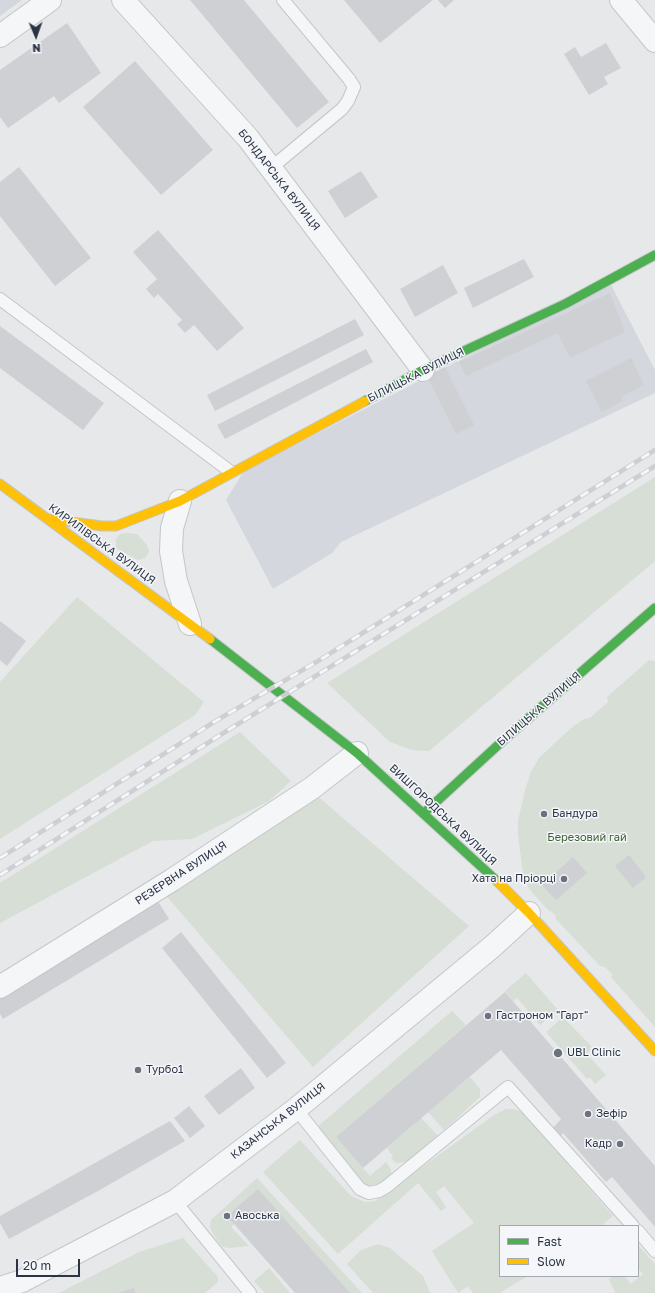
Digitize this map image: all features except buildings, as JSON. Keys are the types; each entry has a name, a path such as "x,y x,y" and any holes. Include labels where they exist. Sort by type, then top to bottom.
{"main road":[{"name":"БІЛИЦЬКА ВУЛИЦЯ","path":"46,519 102,526 116,526 180,501 231,472 423,370 564,304 655,255"},
{"name":"КИРИЛІВСЬКА ВУЛИЦЯ","path":"0,484 190,624"},
{"name":"БІЛИЦЬКА ВУЛИЦЯ","path":"424,813 508,736 655,608"},
{"name":"ВИШГОРОДСЬКА ВУЛИЦЯ","path":"190,624 357,753 424,813 529,914 655,1051"}],"street":[{"path":"0,36 50,0"},
{"name":"БОНДАРСЬКА ВУЛИЦЯ","path":"123,0 248,138 423,370"},
{"path":"621,0 655,41"},
{"path":"180,501 172,528 171,550 176,581 190,624"},
{"name":"РЕЗЕРВНА ВУЛИЦЯ","path":"0,987 172,880 312,788 357,753"},
{"name":"КАЗАНСЬКА ВУЛИЦЯ","path":"0,1288 24,1287 175,1201 296,1109 493,946 529,914"}],"lane":[{"path":"271,168 342,109 348,101 354,86 349,78 283,0"},
{"path":"0,299 231,472"},
{"path":"296,1109 360,1188 369,1193 379,1191 401,1175 508,1087 632,1225"},
{"path":"175,1201 250,1293"},
{"path":"639,1232 655,1251"}],"shaded area":[{"path":"0,0 22,0 0,16"},
{"path":"610,283 655,370 655,393 341,542 332,553 273,589 226,500 244,471"}],"green space":[{"path":"655,477 655,561 429,751 412,750 390,742 327,683"},
{"path":"120,534 137,534 147,545 149,552 145,558 138,560 116,548 116,539"},
{"path":"77,597 204,702 195,715 0,839 0,682"},
{"name":"Березовий гай","path":"649,660 655,661 655,1027 611,977 613,975 605,967 600,966 555,918 556,916 551,911 550,912 529,889 523,874 518,834 518,821 525,790 531,772 539,758 571,728 584,719 590,718 608,702 607,697"},
{"path":"240,732 291,781 269,801 192,839 153,841 0,923 0,883"},
{"path":"316,795 469,926 313,1067 164,893"},
{"path":"526,973 558,1010 540,1025 517,998 513,1001 505,991"},
{"path":"452,1011 466,1025 336,1137 370,1176 386,1162 390,1168 392,1175 388,1182 372,1187 363,1184 316,1128"},
{"path":"563,1017 591,1046 588,1055 606,1075 595,1084 590,1077 587,1079 546,1032"},
{"path":"470,1077 480,1089 480,1097 444,1130 428,1112"},
{"path":"506,1109 514,1109 522,1112 613,1216 602,1225 499,1225 499,1277 526,1277 499,1293 473,1293 468,1286 458,1293 432,1251 474,1223 444,1186 436,1192 446,1207 441,1211 418,1183 338,1254 263,1172 300,1140 351,1196 365,1202 375,1201 494,1115"},
{"path":"421,1118 438,1136 408,1162 396,1163 391,1158 393,1156 387,1148"},
{"path":"257,1178 362,1293 346,1293 262,1199 231,1227 249,1246 230,1248 223,1247 219,1243 210,1228 211,1220"},
{"path":"183,1238 218,1277 218,1282 205,1293 59,1293 139,1252"},
{"path":"378,1244 390,1248 423,1276 430,1293 373,1293 347,1264 361,1250"},
{"path":"639,1246 655,1264 655,1293 613,1293 615,1292 609,1279 612,1277 625,1277 631,1284 643,1274 639,1269"},
{"path":"269,1268 290,1293 265,1293 254,1281"}],"railway":[{"path":"0,858 214,722 318,661 655,450"},
{"path":"0,875 225,732 655,466"}],"traffic: fast":[{"path":"365,401 423,370 565,304 655,255"},
{"path":"424,813 508,736 655,608"},
{"path":"210,639 357,753 498,882"}],"traffic: slow":[{"path":"49,519 102,526 116,526 180,501 365,401"},
{"path":"0,484 210,639"},
{"path":"498,882 529,913 655,1051"}],"place":[{"name":"Бандура","path":"544,814"},
{"name":"Хата на Пріорці","path":"564,879"},
{"name":"Гастроном \"Гарт\"","path":"488,1016"},
{"name":"UBL Clinic","path":"558,1053"},
{"name":"Турбо1","path":"138,1070"},
{"name":"Зефір","path":"588,1114"},
{"name":"Кадр","path":"620,1144"},
{"name":"Авоська","path":"227,1216"}]}
